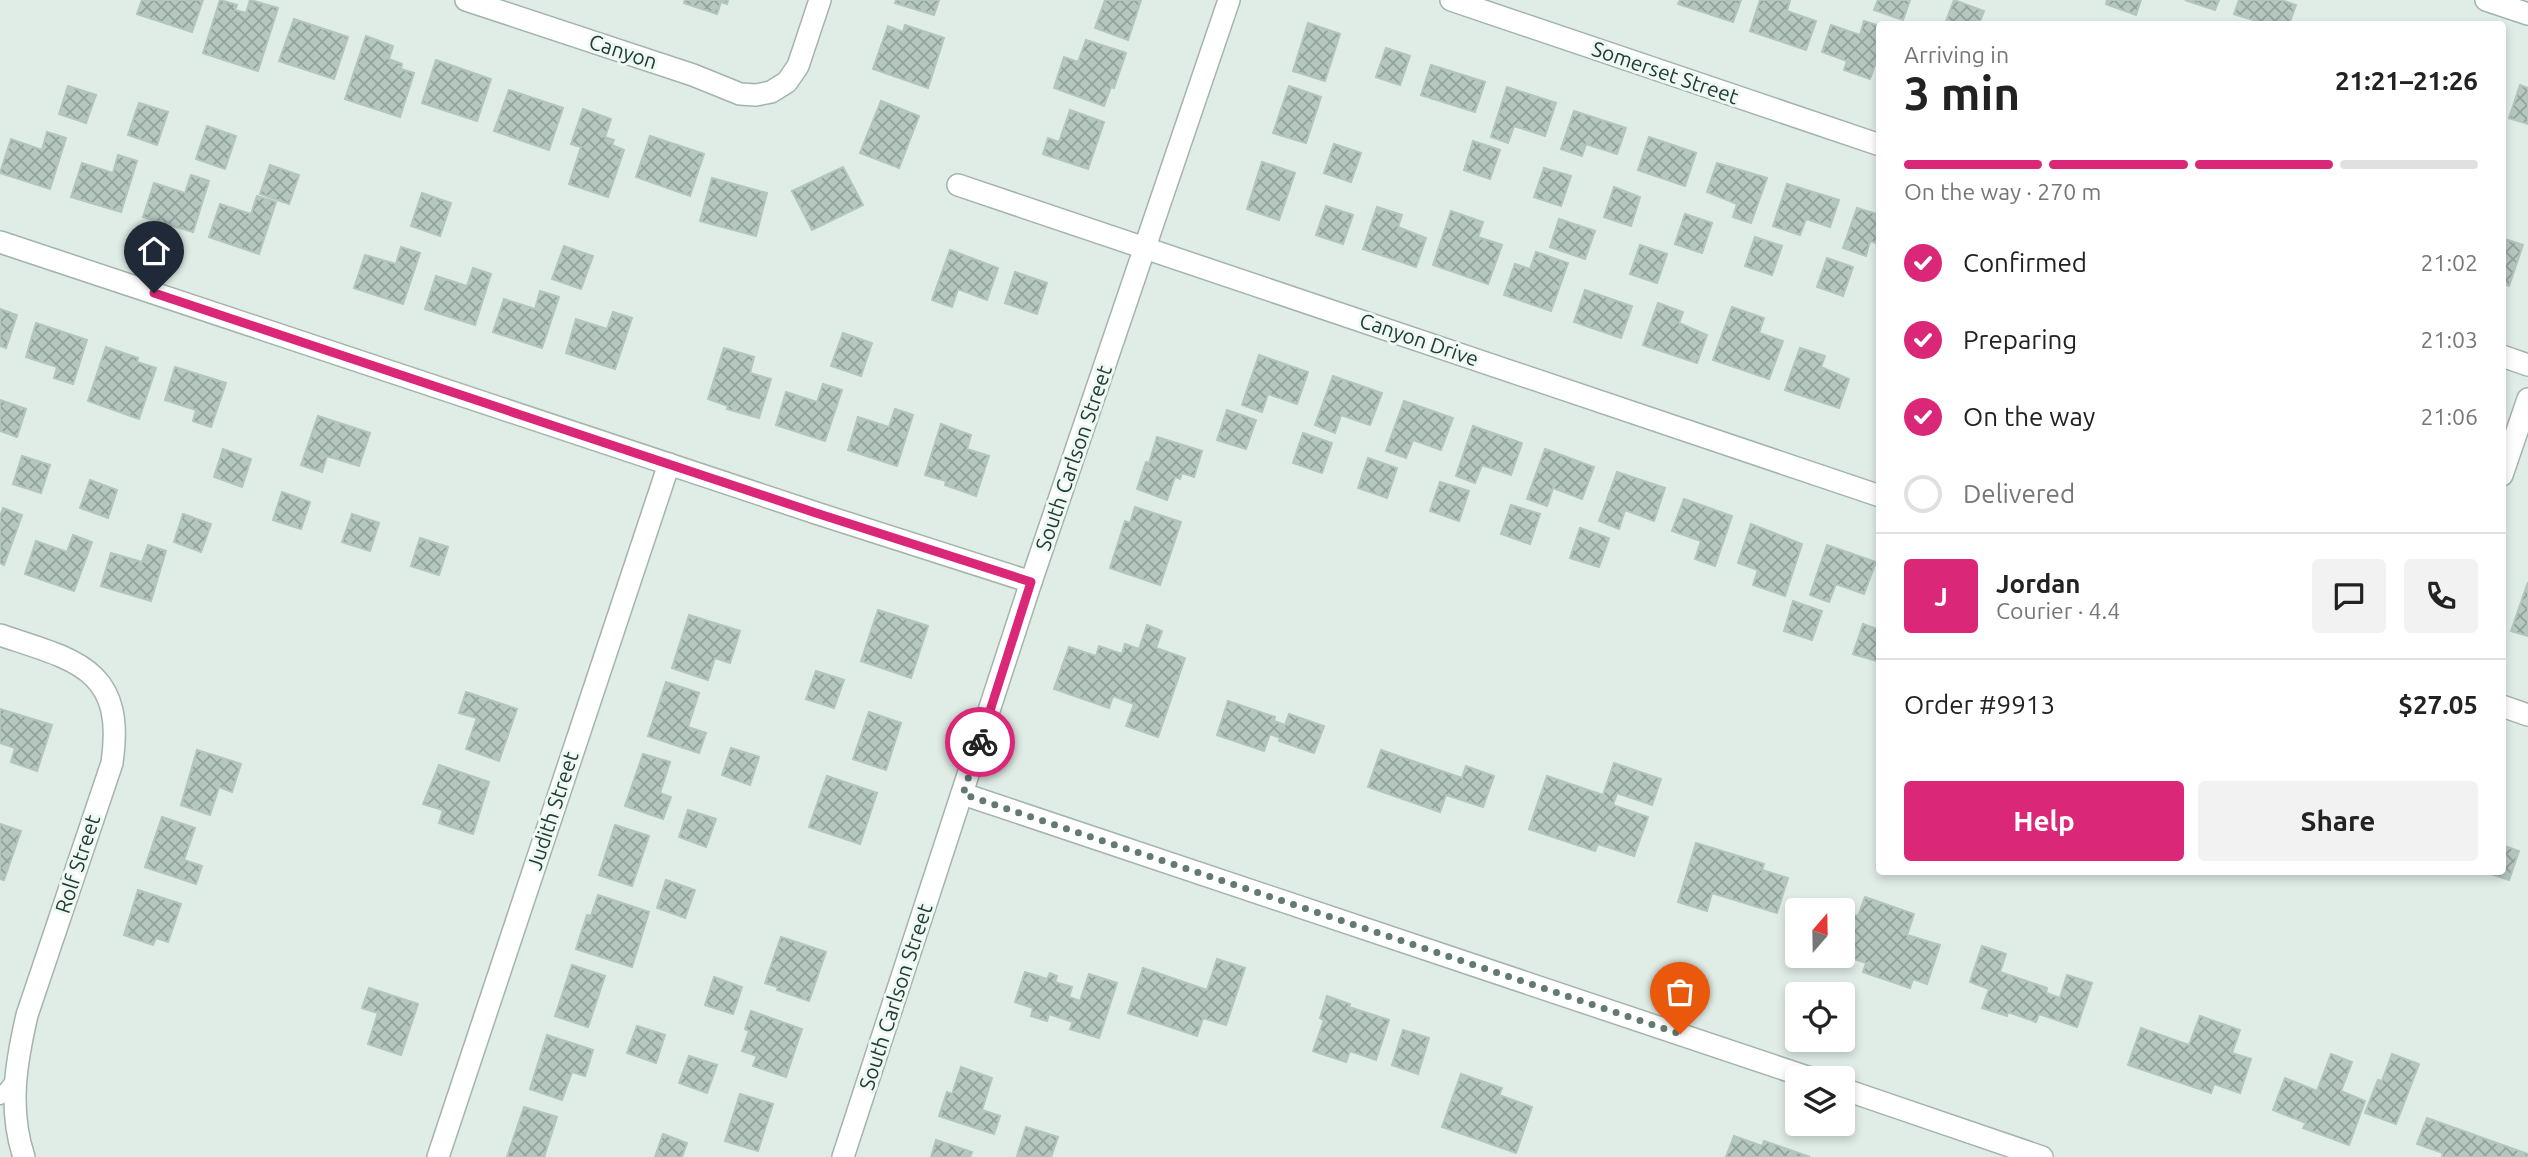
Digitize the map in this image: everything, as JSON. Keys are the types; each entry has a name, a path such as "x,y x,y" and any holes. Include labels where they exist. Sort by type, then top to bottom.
{"street":[{"name":"Canyon","path":"466,0 693,75 740,94 756,95 771,92 787,82 798,66 820,0"},
{"name":"South Carlson Street","path":"843,1157 1031,582 1229,0"},
{"name":"Somerset Street","path":"1451,0 1876,144"},
{"path":"2486,0 2528,14"},
{"name":"Canyon Drive","path":"958,185 1876,495"},
{"path":"0,242 1031,582"},
{"path":"2506,357 2528,365"},
{"path":"2506,463 2528,399"},
{"name":"Judith Street","path":"438,1157 669,464"},
{"name":"Rolf Street","path":"0,635 57,654 86,668 105,689 116,738 112,763 27,1015 14,1080 17,1123 24,1157"},
{"path":"2506,707 2528,715"},
{"path":"963,794 1785,1070"},
{"path":"1855,1093 2042,1157"}],"lane":[{"path":"0,1097 14,1080"}],"building":[{"path":"142,0 203,0 192,32 137,14"},
{"path":"220,0 237,5 235,10 246,13 250,0 278,8 258,71 203,53"},
{"path":"685,0 728,0 727,4 721,2 717,14 684,3"},
{"path":"896,0 939,0 934,15 895,3"},
{"path":"1105,0 1141,0 1128,40 1095,28"},
{"path":"1680,0 1741,0 1733,22 1678,4"},
{"path":"1760,0 1790,0 1787,11 1816,21 1806,50 1750,31"},
{"path":"1878,0 1910,0 1903,20 1874,10"},
{"path":"1954,0 1984,11 1980,21 1946,21"},
{"path":"2107,0 2141,0 2136,15 2106,4"},
{"path":"2185,0 2219,0 2215,10"},
{"path":"2239,0 2281,0 2296,5 2290,21 2256,21 2234,14"},
{"path":"294,19 348,37 334,79 279,61"},
{"path":"1864,21 1876,25 1876,62 1870,79 1844,70 1847,61 1822,52 1831,25 1860,35"},
{"path":"1308,23 1340,34 1325,81 1293,71"},
{"path":"905,25 944,38 928,88 873,69 888,26 903,32"},
{"path":"366,36 393,46 389,59 402,64 401,69 414,73 400,117 345,99"},
{"path":"1086,40 1126,53 1114,88 1111,87 1104,106 1054,88 1064,57 1078,62"},
{"path":"1386,48 1410,56 1400,85 1376,77"},
{"path":"436,60 491,79 477,121 422,103"},
{"path":"1431,65 1485,82 1475,112 1421,95"},
{"path":"2520,85 2528,88 2528,124 2509,118"},
{"path":"68,86 96,95 86,123 59,114"},
{"path":"1289,86 1321,97 1306,143 1273,133"},
{"path":"1507,87 1556,103 1545,136 1514,126 1508,143 1491,137"},
{"path":"509,90 563,108 549,150 494,131"},
{"path":"881,101 919,116 899,168 860,153"},
{"path":"139,103 168,112 157,145 128,135"},
{"path":"583,109 611,119 605,137 614,140 612,145 624,150 608,197 569,184 581,147 571,144"},
{"path":"1070,110 1104,122 1088,169 1043,154 1048,138 1059,142"},
{"path":"1574,111 1626,128 1617,154 1586,144 1582,156 1561,149"},
{"path":"207,126 236,136 225,169 196,159"},
{"path":"47,132 66,138 50,189 0,173 11,139 42,150"},
{"path":"650,136 704,154 690,196 636,177"},
{"path":"1649,137 1696,153 1685,186 1638,170"},
{"path":"1473,141 1500,150 1490,179 1464,170"},
{"path":"1334,144 1361,153 1351,182 1324,173"},
{"path":"118,155 137,161 121,212 71,197 82,163 113,173"},
{"path":"1262,162 1295,173 1279,220 1247,209"},
{"path":"1717,163 1767,178 1751,223 1733,217 1737,204 1707,192"},
{"path":"270,165 299,175 289,204 260,194"},
{"path":"843,167 863,205 812,230 792,191"},
{"path":"1544,168 1571,176 1561,206 1534,197"},
{"path":"191,175 209,181 193,232 143,217 154,183 185,193"},
{"path":"712,178 767,193 756,236 700,221"},
{"path":"1787,184 1839,200 1830,227 1806,219 1800,235 1773,226"},
{"path":"1614,187 1640,197 1631,226 1604,217"},
{"path":"422,193 451,203 440,236 411,226"},
{"path":"257,196 276,202 259,254 209,237 220,204 251,214"},
{"path":"1326,206 1353,215 1343,244 1316,235"},
{"path":"1377,207 1402,215 1398,227 1426,238 1416,267 1363,249"},
{"path":"1857,208 1876,214 1876,243 1870,241 1866,256 1843,248"},
{"path":"1451,211 1483,222 1478,237 1502,245 1488,284 1433,265"},
{"path":"1685,214 1712,223 1702,253 1675,244"},
{"path":"1559,219 1595,231 1585,259 1550,247"},
{"path":"1755,237 1782,246 1772,275 1745,266"},
{"path":"2506,239 2523,245 2509,286 2506,285"},
{"path":"1640,245 1667,254 1657,283 1630,274"},
{"path":"564,246 593,256 581,289 552,279"},
{"path":"401,247 420,253 403,304 354,288 365,255 396,264"},
{"path":"950,250 998,268 987,300 958,289 952,307 932,300"},
{"path":"1536,252 1568,263 1551,311 1504,295 1515,264 1530,269"},
{"path":"1827,258 1853,267 1843,296 1817,287"},
{"path":"473,268 491,274 475,325 425,309 436,276 467,286"},
{"path":"1015,272 1047,283 1037,314 1005,303"},
{"path":"1585,290 1632,306 1621,338 1574,322"},
{"path":"540,291 559,297 542,348 493,332 504,299 535,309"},
{"path":"1658,303 1683,312 1679,323 1707,335 1697,363 1643,345"},
{"path":"1732,307 1764,318 1759,333 1783,341 1769,379 1713,360"},
{"path":"0,309 17,315 6,348 0,346"},
{"path":"613,312 632,318 615,369 566,353 576,319 607,329"},
{"path":"36,323 87,340 73,384 54,378 57,367 26,357"},
{"path":"843,333 872,343 861,376 831,366"},
{"path":"106,347 138,358 137,362 156,368 139,419 88,401"},
{"path":"724,348 754,357 750,373 771,379 759,418 727,409 728,406 708,399"},
{"path":"1800,348 1825,356 1821,367 1849,379 1839,408 1785,390"},
{"path":"1259,355 1308,372 1297,404 1268,394 1262,412 1242,405"},
{"path":"175,367 226,383 211,427 193,421 196,410 165,400"},
{"path":"1333,376 1382,393 1370,425 1341,415 1335,433 1315,425"},
{"path":"823,384 842,390 825,441 776,425 786,392 817,402"},
{"path":"0,400 26,409 17,437 0,431"},
{"path":"1404,401 1453,418 1441,450 1413,440 1406,458 1386,451"},
{"path":"895,409 913,415 897,466 848,450 858,417 889,427"},
{"path":"1227,410 1256,420 1246,449 1217,440"},
{"path":"318,416 370,433 359,466 327,456 322,472 301,465"},
{"path":"941,424 971,435 967,449 989,456 976,496 945,485 946,481 925,475"},
{"path":"1473,426 1522,443 1511,475 1482,465 1475,483 1456,476"},
{"path":"1303,433 1332,443 1322,473 1293,463"},
{"path":"1157,437 1202,451 1194,477 1182,473 1180,479 1175,477 1167,500 1137,489"},
{"path":"223,449 251,459 242,487 214,477"},
{"path":"1545,449 1594,467 1582,499 1553,488 1547,506 1527,499"},
{"path":"22,456 50,465 41,493 13,484"},
{"path":"1368,458 1397,468 1387,498 1358,488"},
{"path":"1617,472 1665,488 1654,521 1625,510 1619,529 1599,521"},
{"path":"90,480 117,490 108,518 80,508"},
{"path":"1440,482 1469,491 1459,521 1430,511"},
{"path":"282,492 310,502 301,529 273,520"},
{"path":"1684,499 1732,516 1715,566 1695,559 1701,541 1672,531"},
{"path":"1511,505 1540,514 1530,544 1501,534"},
{"path":"1135,507 1181,522 1160,585 1110,568 1125,521 1130,523"},
{"path":"3,508 22,515 4,565 0,563 0,517"},
{"path":"183,514 211,524 201,552 174,542"},
{"path":"352,514 379,523 370,551 342,542"},
{"path":"1751,524 1802,544 1785,596 1753,585 1758,570 1738,563"},
{"path":"1580,528 1609,538 1599,567 1570,558"},
{"path":"73,535 92,542 74,591 25,574 36,541 67,552"},
{"path":"420,538 448,547 439,575 411,566"},
{"path":"148,545 166,551 151,601 101,586 111,553 142,562"},
{"path":"1827,545 1876,562 1864,594 1836,584 1829,602 1810,595"},
{"path":"2528,582 2528,636 2511,631"},
{"path":"1793,601 1822,611 1812,640 1784,631"},
{"path":"878,610 928,626 911,678 861,661"},
{"path":"689,615 740,631 730,663 715,658 708,680 672,668"},
{"path":"1863,624 1876,629 1876,661 1853,654"},
{"path":"1147,625 1162,631 1156,648 1185,658 1158,737 1126,726 1134,704 1113,696 1109,708 1054,689 1069,647 1096,656 1099,646 1122,654 1125,644 1139,649"},
{"path":"816,671 844,680 834,708 806,699"},
{"path":"666,682 699,693 688,727 706,733 699,753 648,736"},
{"path":"466,692 517,709 499,761 466,749 477,718 459,713"},
{"path":"1228,701 1275,717 1274,721 1285,725 1289,714 1324,726 1314,753 1279,741 1280,738 1270,734 1264,751 1217,735"},
{"path":"0,709 52,725 37,771 11,762 15,748 0,743"},
{"path":"869,712 901,723 886,770 853,759"},
{"path":"731,748 759,757 750,785 722,775"},
{"path":"197,750 241,764 232,792 219,787 210,815 181,805"},
{"path":"1381,750 1462,778 1466,766 1494,776 1483,807 1446,795 1440,812 1368,787"},
{"path":"643,754 670,762 660,793 671,797 663,819 625,806"},
{"path":"1614,763 1661,779 1652,805 1617,793 1613,805 1648,817 1634,856 1598,844 1595,851 1529,829 1547,776 1603,795"},
{"path":"439,765 489,782 473,834 439,823 443,810 423,804"},
{"path":"827,776 877,793 860,844 809,827"},
{"path":"688,810 716,819 706,847 679,837"},
{"path":"162,817 195,828 184,860 202,866 196,884 145,867"},
{"path":"0,824 21,831 4,880 0,879"},
{"path":"615,825 649,836 632,886 599,875"},
{"path":"1696,843 1764,864 1762,870 1788,878 1777,913 1712,893 1707,911 1678,902"},
{"path":"2506,846 2519,851 2509,880 2494,875 2506,875"},
{"path":"666,880 695,890 685,918 657,908"},
{"path":"138,890 181,904 168,942 156,938 153,945 124,935"},
{"path":"598,895 649,912 632,967 576,949 587,915 591,916"},
{"path":"1865,897 1914,914 1907,935 1940,945 1927,984 1913,979 1910,988 1863,972 1866,963 1855,959 1855,915 1858,916"},
{"path":"781,937 826,952 809,1001 765,983"},
{"path":"1982,946 2006,954 2000,972 2047,988 2046,993 2060,998 2067,975 2092,983 2077,1027 2039,1014 2036,1022 2008,1012 2007,1016 1982,1008 1989,989 1970,982"},
{"path":"1217,959 1245,968 1226,1025 1203,1018 1197,1036 1128,1013 1143,968 1207,990"},
{"path":"572,965 605,976 588,1027 555,1016"},
{"path":"1025,972 1047,979 1050,973 1057,976 1055,982 1072,987 1069,997 1080,1001 1089,974 1117,983 1099,1038 1070,1029 1073,1022 1049,1014 1047,1021 1031,1016 1033,1008 1015,1002"},
{"path":"714,977 742,987 733,1014 705,1005"},
{"path":"369,988 418,1004 401,1055 368,1044 378,1013 362,1008"},
{"path":"1327,996 1350,1004 1349,1007 1389,1020 1376,1060 1350,1051 1346,1062 1313,1051 1324,1020 1320,1018"},
{"path":"751,1011 802,1029 786,1077 753,1066 757,1056 742,1051 749,1031 745,1029"},
{"path":"2200,1016 2240,1030 2232,1053 2251,1059 2240,1093 2214,1084 2211,1093 2128,1065 2141,1028 2189,1045"},
{"path":"637,1026 665,1035 656,1063 627,1053"},
{"path":"1403,1030 1429,1038 1418,1074 1392,1065"},
{"path":"547,1035 593,1050 585,1076 572,1072 562,1100 530,1089"},
{"path":"2331,1054 2352,1062 2341,1091 2365,1101 2349,1145 2303,1128 2306,1123 2273,1110 2285,1078 2317,1091"},
{"path":"2392,1054 2419,1064 2396,1124 2365,1113 2378,1080 2382,1081"},
{"path":"689,1056 717,1065 707,1093 679,1083"},
{"path":"961,1067 992,1078 982,1110 1000,1116 994,1134 939,1116 947,1092 952,1094"},
{"path":"1461,1074 1502,1088 1499,1095 1532,1107 1516,1153 1442,1127"},
{"path":"740,1094 773,1104 758,1151 725,1141"},
{"path":"524,1107 557,1117 544,1157 507,1157"},
{"path":"2427,1118 2528,1154 2528,1157 2442,1157 2443,1153 2417,1144"},
{"path":"1026,1127 1058,1137 1051,1157 1017,1156"},
{"path":"663,1134 687,1143 682,1157 655,1157"},
{"path":"1734,1136 1762,1146 1764,1141 1810,1157 1726,1157"},
{"path":"936,1140 972,1152 970,1157 931,1157"}],"way so far":[{"path":"980,742 963,794 1680,1034"}],"route":[{"path":"154,293 1031,582 980,742"}]}
